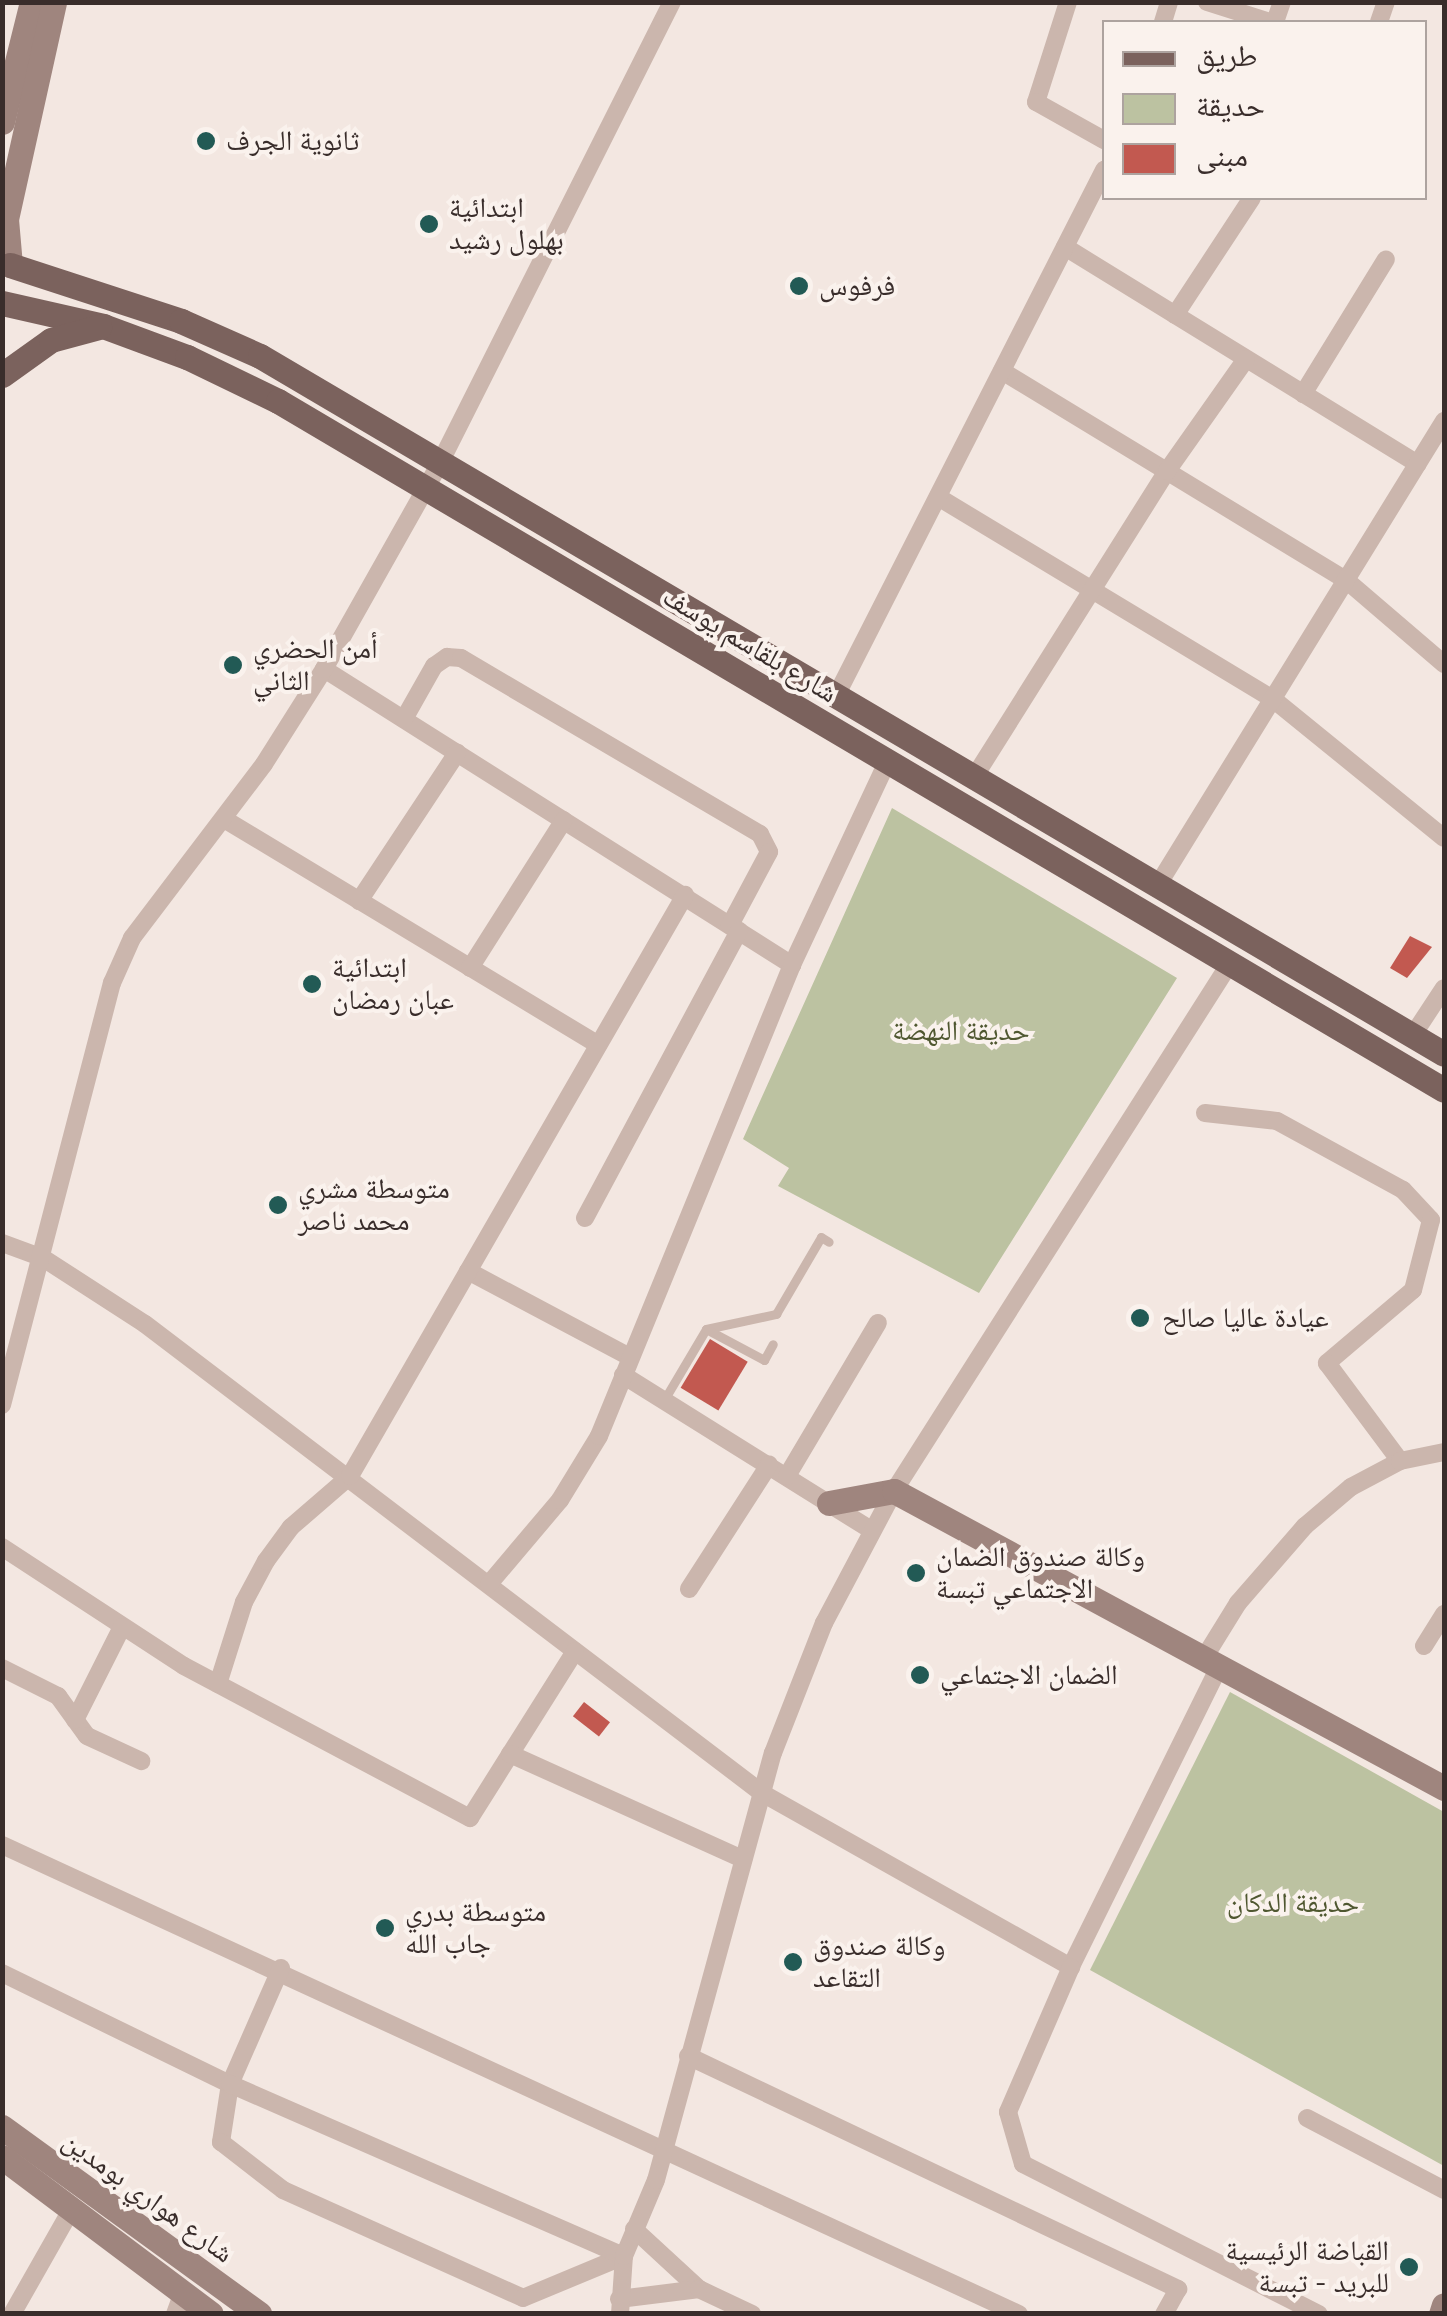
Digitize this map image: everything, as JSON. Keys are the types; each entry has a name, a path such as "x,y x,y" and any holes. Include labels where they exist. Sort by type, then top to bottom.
{"main road":[{"path":"2,122 32,2"},
{"path":"2,301 12,286 6,260 6,219 54,2"},
{"name":"شارع بلقاسم يوسف","path":"6,260 181,321 260,356 1156,888 1444,1054"},
{"name":"شارع بلقاسم يوسف","path":"2,301 103,326 187,356 278,401 1444,1090"},
{"path":"2,376 51,340 103,326"},
{"path":"829,1503 894,1491 1444,1788"},
{"name":"شارع هواري بومدين","path":"2,2127 259,2314"},
{"name":"شارع هواري بومدين","path":"2,2158 71,2210 179,2303 211,2314"},
{"path":"1440,2314 1444,2305"}],"street":[{"path":"2,1405 120,962 150,908 224,819 324,668 440,462 672,2"},
{"path":"1068,2 1036,102 1102,139"},
{"path":"1207,2 1266,20"},
{"path":"836,698 1102,174"},
{"path":"1175,315 1251,200"},
{"path":"1066,247 1418,464"},
{"path":"1303,394 1386,260"},
{"path":"973,779 1166,471 1246,359"},
{"path":"1002,371 1346,580 1444,664"},
{"path":"1156,888 1444,421"},
{"path":"938,496 1272,699 1444,838"},
{"path":"404,719 434,666 446,657 461,658 760,834 769,852 586,1218"},
{"path":"324,668 792,965"},
{"path":"359,901 457,752"},
{"path":"489,1584 582,1468 792,965 887,762"},
{"path":"224,819 598,1045"},
{"path":"470,968 564,820"},
{"path":"218,1684 244,1602 266,1560 291,1528 350,1476 685,896"},
{"path":"698,2289 620,2306 624,2256 662,2151 762,1793 800,1678 871,1530 894,1491 1230,962"},
{"path":"1414,1035 1444,988"},
{"path":"1205,1113 1277,1121 1403,1190 1431,1220 1414,1290 1327,1362 1400,1461"},
{"path":"2,1243 44,1258 146,1324 762,1793 1070,1967"},
{"path":"468,1270 626,1366 664,1400 871,1530"},
{"path":"787,1476 878,1323"},
{"path":"1319,2314 1022,2164 1008,2112 1070,1967 1238,1603 1305,1526 1351,1487 1400,1461 1444,1452"},
{"path":"690,1589 770,1465"},
{"path":"2,1547 122,1628 218,1684 470,1818 575,1651"},
{"path":"1424,1646 1444,1614"},
{"path":"75,1720 122,1628"},
{"path":"2,1668 58,1696 87,1736 142,1761"},
{"path":"510,1754 744,1858"},
{"path":"2,1845 281,1968 662,2151 1019,2314"},
{"path":"281,1968 230,2084 221,2142 283,2190 523,2298 624,2256"},
{"path":"2,1973 230,2084 624,2256"},
{"path":"688,2056 1178,2289 1164,2314"},
{"path":"1306,2118 1444,2190"},
{"path":"12,2314 71,2210"},
{"path":"634,2229 698,2289 752,2314"}],"lane":[{"path":"664,1400 706,1329 776,1314 821,1237 829,1242"},
{"path":"706,1329 764,1360 773,1344"}],"green space":[{"name":"حديقة النهضة","path":"892,808 1177,978 979,1293 778,1186 789,1168 743,1139"},
{"name":"حديقة الدكان","path":"1230,1692 1444,1812 1444,2166 1090,1970"}],"building":[{"path":"1410,936 1432,947 1407,978 1390,968"},
{"path":"710,1339 748,1362 718,1411 681,1388"},
{"path":"584,1702 610,1722 599,1737 573,1716"}],"place":[{"name":"ثانوية الجرف","path":"206,141"},
{"name":"ابتدائية بهلول رشيد","path":"429,224"},
{"name":"فرفوس","path":"799,286"},
{"name":"أمن الحضري الثاني","path":"233,665"},
{"name":"ابتدائية عبان رمضان","path":"312,984"},
{"name":"متوسطة مشري محمد ناصر","path":"278,1205"},
{"name":"عيادة عاليا صالح","path":"1140,1318"},
{"name":"وكالة صندوق الضمان الاجتماعي تبسة","path":"916,1573"},
{"name":"الضمان الاجتماعي","path":"920,1675"},
{"name":"متوسطة بدري جاب الله","path":"385,1928"},
{"name":"وكالة صندوق التقاعد","path":"793,1962"},
{"name":"القباضة الرئيسية للبريد - تبسة","path":"1409,2267"}]}
